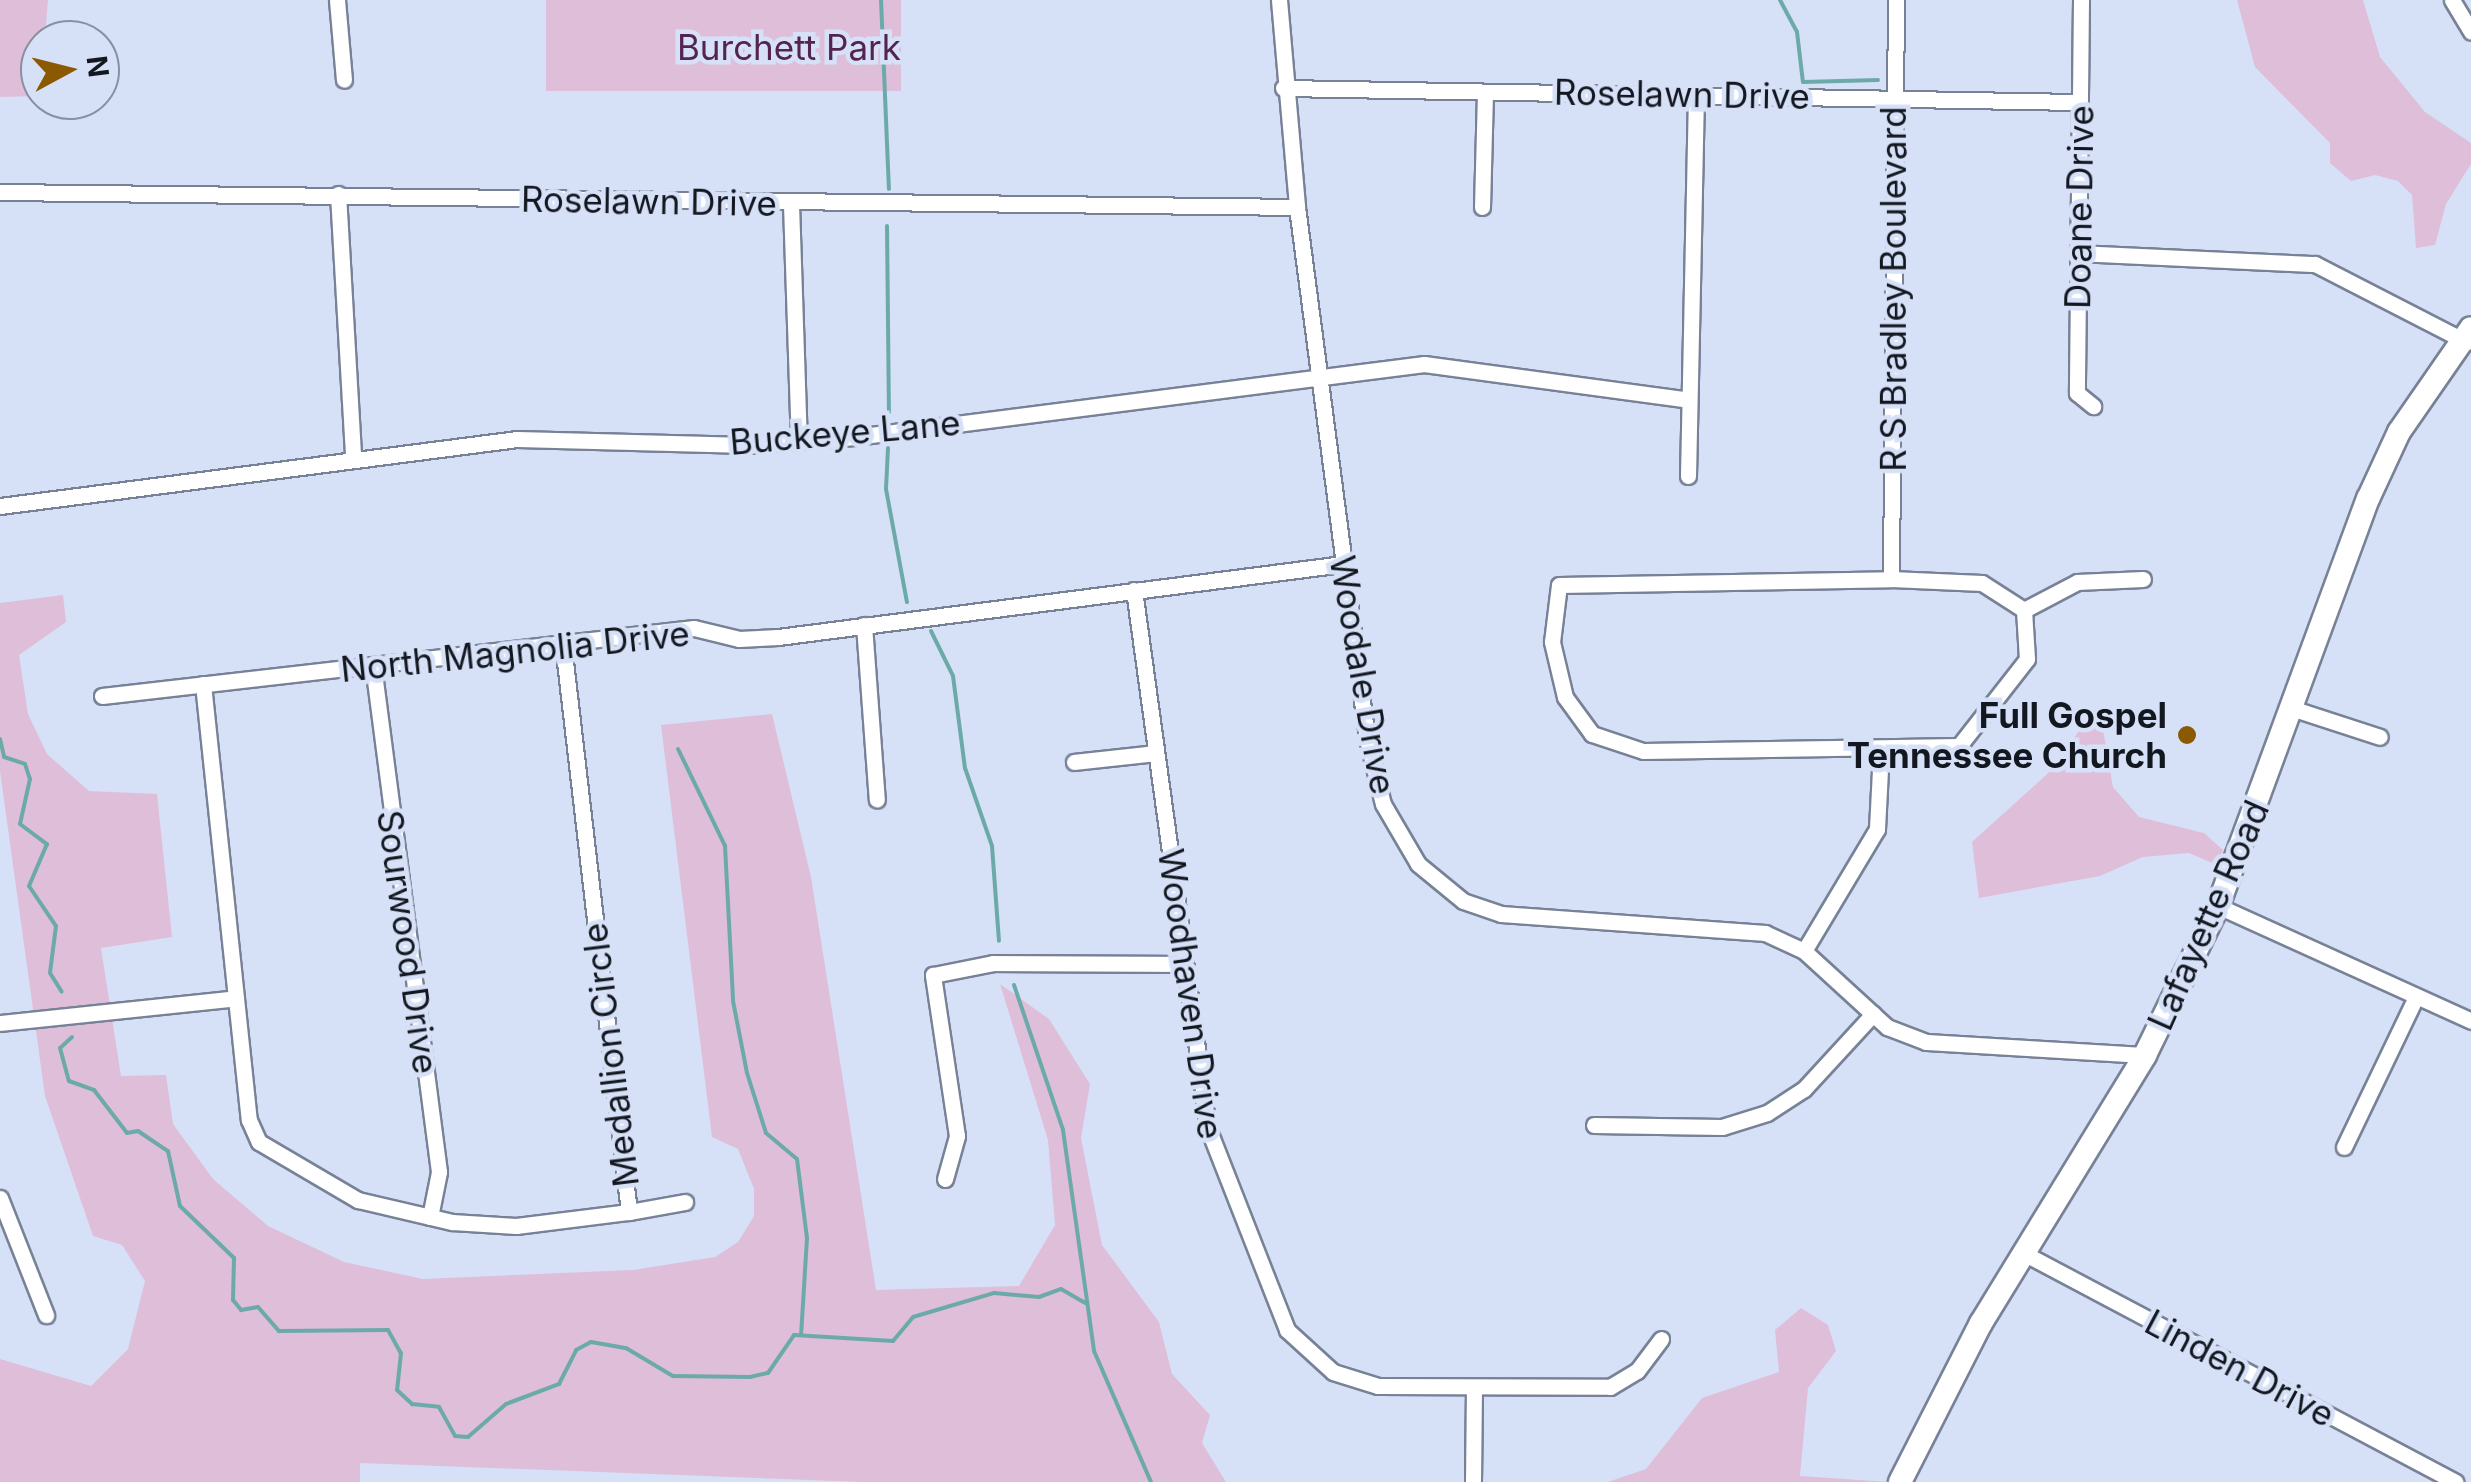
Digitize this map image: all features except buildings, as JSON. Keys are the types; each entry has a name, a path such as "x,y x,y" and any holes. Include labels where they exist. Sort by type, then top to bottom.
{"main road":[{"name":"Lafayette Road","path":"1900,1482 2025,1254 2145,1055 2218,906 2294,709 2368,499 2399,432 2468,337"}],"street":[{"path":"337,0 344,80"},
{"name":"Woodale Drive","path":"1278,0 1283,88 1343,564 1379,791 1405,848 1448,892 1529,918 1743,928 1804,951 1873,1014 1926,1042 2145,1055"},
{"name":"R S Bradley Boulevard","path":"1890,578 1896,0"},
{"name":"Doane Drive","path":"2081,0 2077,394 2093,406"},
{"path":"2452,0 2471,32"},
{"name":"Roselawn Drive","path":"1283,88 2080,102"},
{"path":"1482,207 1485,92"},
{"path":"1688,476 1696,94"},
{"name":"Roselawn Drive","path":"0,192 1297,208"},
{"path":"338,194 353,457"},
{"path":"791,204 799,442"},
{"path":"2079,253 2315,264 2468,337"},
{"name":"Buckeye Lane","path":"0,506 353,457 558,436 799,442 1443,364 1689,400"},
{"name":"North Magnolia Drive","path":"102,696 694,628 740,639 1343,564"},
{"path":"1890,578 1994,586 2024,610 2027,659 1975,735 1940,751 1617,746 1574,716 1558,676 1553,626 1559,585 1890,578"},
{"path":"2024,610 2076,582 2142,579"},
{"name":"Woodhaven Drive","path":"1134,590 1215,1157 1287,1330 1319,1364 1358,1383 1474,1387 1610,1387 1637,1371 1662,1338"},
{"path":"864,625 878,800"},
{"name":"Medallion Circle","path":"204,684 248,1120 259,1142 336,1192 430,1217 500,1227 629,1212 562,644"},
{"name":"Sourwood Drive","path":"373,665 439,1172 430,1217"},
{"path":"2294,709 2380,737"},
{"path":"1804,951 1877,829 1881,750"},
{"path":"1074,762 1156,754"},
{"path":"2218,906 2414,1001 2471,1021"},
{"path":"945,1179 957,1136 934,975 993,962 1185,964"},
{"path":"0,1024 236,998"},
{"path":"2344,1147 2414,1001"},
{"path":"1594,1125 1722,1126 1766,1113 1804,1089 1873,1014"},
{"path":"0,1198 46,1315"},
{"path":"629,1212 685,1202"},
{"name":"Linden Drive","path":"2025,1254 2455,1482"},
{"path":"1473,1482 1474,1387"}],"green space":[{"path":"0,0 48,0 46,20 20,20 20,96 0,97"},
{"name":"Burchett Park","path":"546,0 901,0 901,91 546,91"},
{"path":"2237,0 2363,0 2380,57 2425,112 2471,143 2471,164 2446,204 2435,245 2416,248 2412,195 2398,181 2375,175 2351,181 2330,163 2330,143 2255,67"},
{"path":"63,595 66,622 19,655 28,714 47,754 89,791 157,794 172,937 101,948 121,1076 166,1075 173,1124 213,1179 268,1226 344,1262 423,1279 633,1270 715,1257 738,1242 754,1216 754,1189 738,1149 712,1137 661,725 772,714 811,877 876,1290 1019,1286 1055,1225 1048,1140 1000,984 1049,1019 1090,1084 1081,1138 1102,1245 1159,1322 1172,1374 1210,1415 1202,1443 1226,1482 862,1482 360,1463 360,1482 0,1482 0,1359 91,1386 128,1349 145,1281 122,1245 93,1236 45,1096 0,771 0,603"},
{"path":"2102,724 2113,787 2139,817 2204,833 2223,850 2217,865 2189,853 2143,857 2100,876 1979,898 1972,842 2056,766 2078,732"},
{"path":"1801,1308 1828,1325 1836,1351 1808,1388 1800,1476 1889,1482 1608,1482 1646,1469 1702,1398 1779,1372 1775,1330"}],"waterway":[{"path":"881,0 889,189"},
{"path":"1780,0 1797,32 1803,82 1878,80"},
{"path":"887,226 889,412"},
{"path":"888,448 886,489 907,602"},
{"path":"931,631 953,676 965,768 992,846 999,941"},
{"path":"0,739 4,757 25,764 30,779 20,824 47,844 29,886 56,926 50,973 62,992"},
{"path":"678,749 725,846 733,1001 747,1073 766,1133 797,1159 807,1238 801,1335"},
{"path":"1014,985 1063,1130 1094,1351 1151,1482"},
{"path":"72,1037 60,1048 69,1081 94,1090 127,1133 138,1131 168,1151 180,1206 234,1258 233,1300 241,1310 258,1307 279,1331 388,1330 401,1353 397,1390 412,1404 439,1407 455,1436 468,1437 506,1404 559,1384 576,1350 591,1342 626,1348 673,1376 750,1377 768,1373 794,1335 893,1341 913,1317 994,1293 1039,1297 1061,1289 1085,1303"}],"place":[{"name":"Full Gospel Tennessee Church","path":"2187,735"}]}
